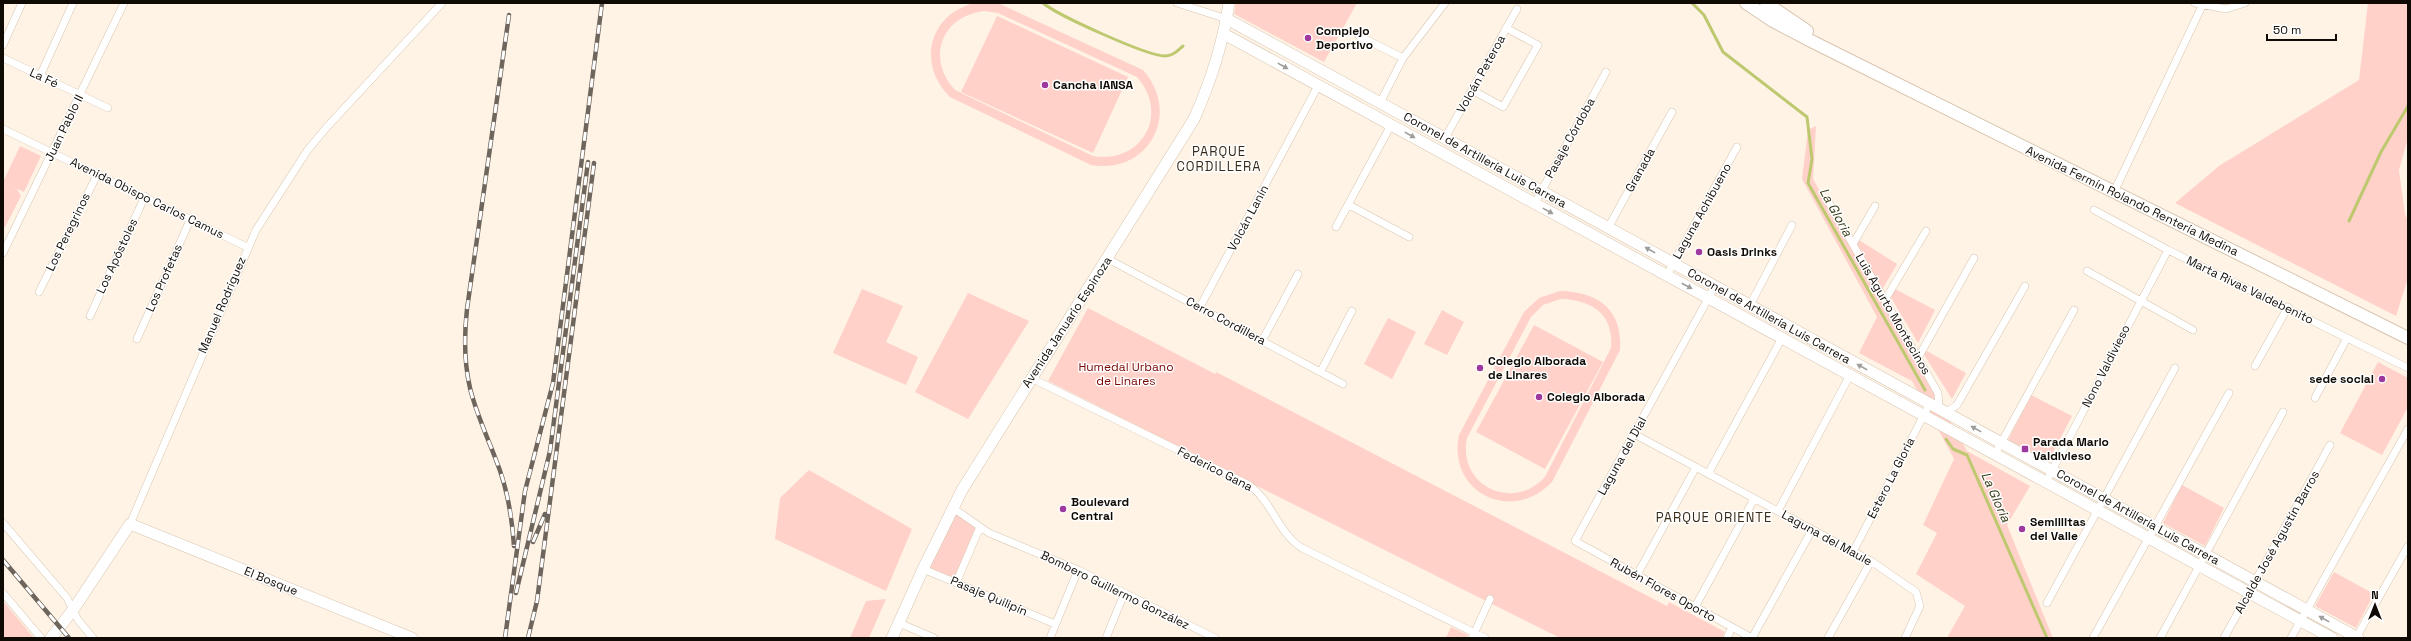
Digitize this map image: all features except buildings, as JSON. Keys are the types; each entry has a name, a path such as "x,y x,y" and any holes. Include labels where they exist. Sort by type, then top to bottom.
{"main road":[{"name":"Avenida Fermín Rolando Rentería Medina","path":"1746,3 1779,24 1856,63 2408,338"},
{"name":"Avenida Fermín Rolando Rentería Medina","path":"1766,3 1856,63"}],"street":[{"path":"3,44 22,3"},
{"path":"40,76 73,3"},
{"name":"Juan Pablo II","path":"3,253 6,237 53,152 124,3"},
{"name":"Manuel Rodríguez","path":"50,638 73,610 130,524 248,247 307,152 326,128 442,3"},
{"name":"Coronel de Artillería Luis Carrera","path":"1177,3 1188,5 1227,18 2357,638"},
{"name":"Avenida Januario Espinoza","path":"892,638 923,569 953,508 980,459 1108,260 1194,119 1209,84 1224,34 1229,3"},
{"path":"1380,103 1403,58 1445,3"},
{"path":"2195,3 2202,6 2226,9 2245,3"},
{"path":"2114,192 2202,6"},
{"name":"Volcán Peteroa","path":"1445,138 1517,10"},
{"path":"1472,90 1503,107 1538,45 1506,28"},
{"name":"Coronel de Artillería Luis Carrera","path":"1224,34 2332,638"},
{"path":"1359,36 1403,58"},
{"path":"1260,54 1267,40"},
{"name":"La Fé","path":"3,58 108,108"},
{"name":"Pasaje Córdoba","path":"1535,203 1606,72"},
{"name":"Volcán Lanín","path":"1200,308 1318,86"},
{"path":"1355,106 1363,93"},
{"name":"Granada","path":"1608,228 1672,112"},
{"path":"1336,227 1391,125"},
{"name":"Avenida Obispo Carlos Camus","path":"3,129 98,173 248,247"},
{"name":"Laguna Achibueno","path":"1667,275 1737,147"},
{"name":"Los Peregrinos","path":"39,292 98,173"},
{"name":"Los Apóstoles","path":"90,316 145,196"},
{"name":"Luis Agurto Montecinos","path":"1828,201 1938,393 1938,408"},
{"path":"1349,205 1409,237"},
{"path":"1853,244 1875,206"},
{"name":"Marta Rivas Valdebenito","path":"2094,210 2168,250 2408,368"},
{"name":"Los Profetas","path":"137,339 191,218"},
{"path":"1750,305 1792,225"},
{"path":"1885,300 1926,231"},
{"name":"Nono Valdivieso","path":"2046,482 2140,300 2168,250"},
{"path":"1918,358 1974,258"},
{"name":"Cerro Cordillera","path":"1108,260 1321,371 1343,384"},
{"path":"2087,271 2193,330"},
{"path":"1262,341 1298,274"},
{"name":"Laguna del Dial","path":"1575,541 1715,286"},
{"name":"Estero La Gloria","path":"1853,552 1924,415 1938,408 1957,404 2025,286"},
{"path":"2256,366 2288,308"},
{"path":"1995,454 2074,310"},
{"path":"1321,371 1352,311"},
{"path":"1708,474 1782,338"},
{"path":"2315,398 2347,338"},
{"path":"2047,603 2175,368"},
{"path":"1778,512 1850,376"},
{"name":"Federico Gana","path":"1031,378 1249,485 1258,492 1288,537 1302,548 1473,635 1485,638"},
{"path":"2093,638 2230,393"},
{"path":"2160,638 2284,412"},
{"path":"2291,638 2408,429"},
{"name":"Laguna del Maule","path":"1634,434 1871,561 1916,592 1920,601 1919,611 1905,638"},
{"name":"Alcalde José Agustín Barros","path":"2224,638 2330,445"},
{"path":"1637,575 1696,468"},
{"path":"1695,607 1754,499"},
{"name":"Bombero Guillermo González","path":"953,508 980,527 1078,570 1215,638"},
{"path":"3,523 67,598 73,610 93,638"},
{"name":"El Bosque","path":"130,524 412,638"},
{"path":"956,583 980,527"},
{"path":"1752,638 1812,530"},
{"name":"Rubén Flores Oporto","path":"1575,541 1752,638"},
{"path":"2357,638 2408,546"},
{"path":"1828,638 1871,561"},
{"name":"Pasaje Quilipín","path":"923,569 1055,624"},
{"path":"1050,638 1078,570"},
{"path":"3,593 41,638"},
{"path":"1106,638 1124,594"},
{"path":"1473,635 1490,599"},
{"path":"899,623 934,638"},
{"path":"1727,638 1732,627"}],"green space":[{"path":"974,3 1000,4 1143,70 1154,87 1159,105 1159,122 1153,138 1143,151 1129,161 1111,166 1091,165 950,97 940,84 933,70 931,56 932,42 937,30 946,18 958,9","holes":["984,11 998,13 1137,77 1147,91 1151,106 1150,120 1146,133 1137,144 1125,152 1110,156 1093,156 955,90 946,78 941,65 940,53 942,41 948,30 957,21 969,15"]},
{"name":"Complejo Deportivo","path":"1236,3 1357,3 1324,62 1234,14"},
{"path":"2368,3 2408,3 2408,138 2399,170 2405,214 2408,221 2408,278 2396,316 2175,203 2219,166 2359,80"},
{"name":"Cancha IANSA","path":"997,16 1128,77 1093,153 961,92"},
{"path":"1816,126 1813,179 1967,451 2030,486 2007,525 2053,638 1947,638 1965,606 1916,574 1937,533 1923,525 1954,459 1912,381 1859,353 1877,317 1802,179 1808,130"},
{"path":"20,146 41,156 24,192 3,182"},
{"path":"3,182 17,189 21,196 5,227 3,226"},
{"path":"1859,240 1897,264 1882,290 1857,244"},
{"path":"862,289 903,306 886,342 918,357 906,385 833,353"},
{"path":"1895,289 1935,310 1918,343 1890,296"},
{"path":"1560,291 1574,292 1596,299 1612,314 1617,324 1620,336 1620,350 1552,482 1536,494 1519,501 1502,501 1486,496 1473,486 1463,473 1458,455 1459,435 1524,312 1539,298","holes":["1561,299 1572,300 1591,306 1599,311 1605,318 1609,326 1611,348 1545,477 1532,487 1518,492 1504,493 1490,489 1479,481 1470,469 1466,455 1467,438 1531,317 1543,305"]},
{"path":"968,293 1029,321 968,419 915,392"},
{"name":"Humedal Urbano de Linares","path":"1088,308 1215,374 1216,372 1667,606 1669,602 1725,632 1723,635 1730,638 1560,638 1048,381"},
{"path":"1442,310 1464,322 1447,355 1424,344"},
{"path":"1388,318 1416,332 1392,379 1364,364"},
{"name":"Colegio Alborada","path":"1534,325 1603,362 1545,469 1476,432"},
{"path":"1925,350 1966,373 1952,399 1923,353"},
{"path":"2378,362 2408,378 2408,407 2382,455 2340,433"},
{"path":"2031,395 2072,416 2049,460 2008,440"},
{"path":"809,470 912,529 886,591 775,539 780,498"},
{"path":"2182,485 2224,508 2205,546 2163,523"},
{"path":"954,512 977,529 955,580 927,566"},
{"path":"2334,572 2374,594 2356,628 2315,606"},
{"path":"886,599 869,638 850,638 866,601"},
{"path":"3,601 34,638 3,638"},
{"path":"1451,627 1468,635 1466,638 1446,638"}],"waterway":[{"path":"1043,3 1065,16 1102,34 1155,54 1165,56 1170,55 1175,53 1183,46"},
{"name":"La Gloria","path":"1692,3 1704,15 1723,52 1807,117 1812,159 1808,183 1925,390"},
{"path":"2349,221 2381,152 2408,106"},
{"name":"La Gloria","path":"1946,439 1953,449 1967,455 2047,638"}],"railway":[{"path":"505,638 525,491 553,383 602,3"},
{"path":"509,15 467,309 465,349 468,378 472,397 500,470 506,491 514,546"},
{"path":"516,593 550,451 588,162"},
{"path":"528,638 537,601 594,163"},
{"path":"533,542 545,514"},
{"path":"3,560 69,638"}],"place":[{"name":"Complejo Deportivo","path":"1308,38"},
{"name":"Cancha IANSA","path":"1045,85"},
{"name":"Oasis Drinks","path":"1699,252"},
{"name":"Colegio Alborada de Linares","path":"1480,368"},
{"name":"sede social","path":"2382,379"},
{"name":"Colegio Alborada","path":"1539,397"},
{"name":"Parada Mario Valdivieso","path":"2025,449"},
{"name":"Boulevard Central","path":"1063,509"},
{"name":"Semillitas del Valle","path":"2022,529"}],"district":[{"name":"PARQUE CORDILLERA","path":"1219,158"},
{"name":"PARQUE ORIENTE","path":"1714,517"}]}
